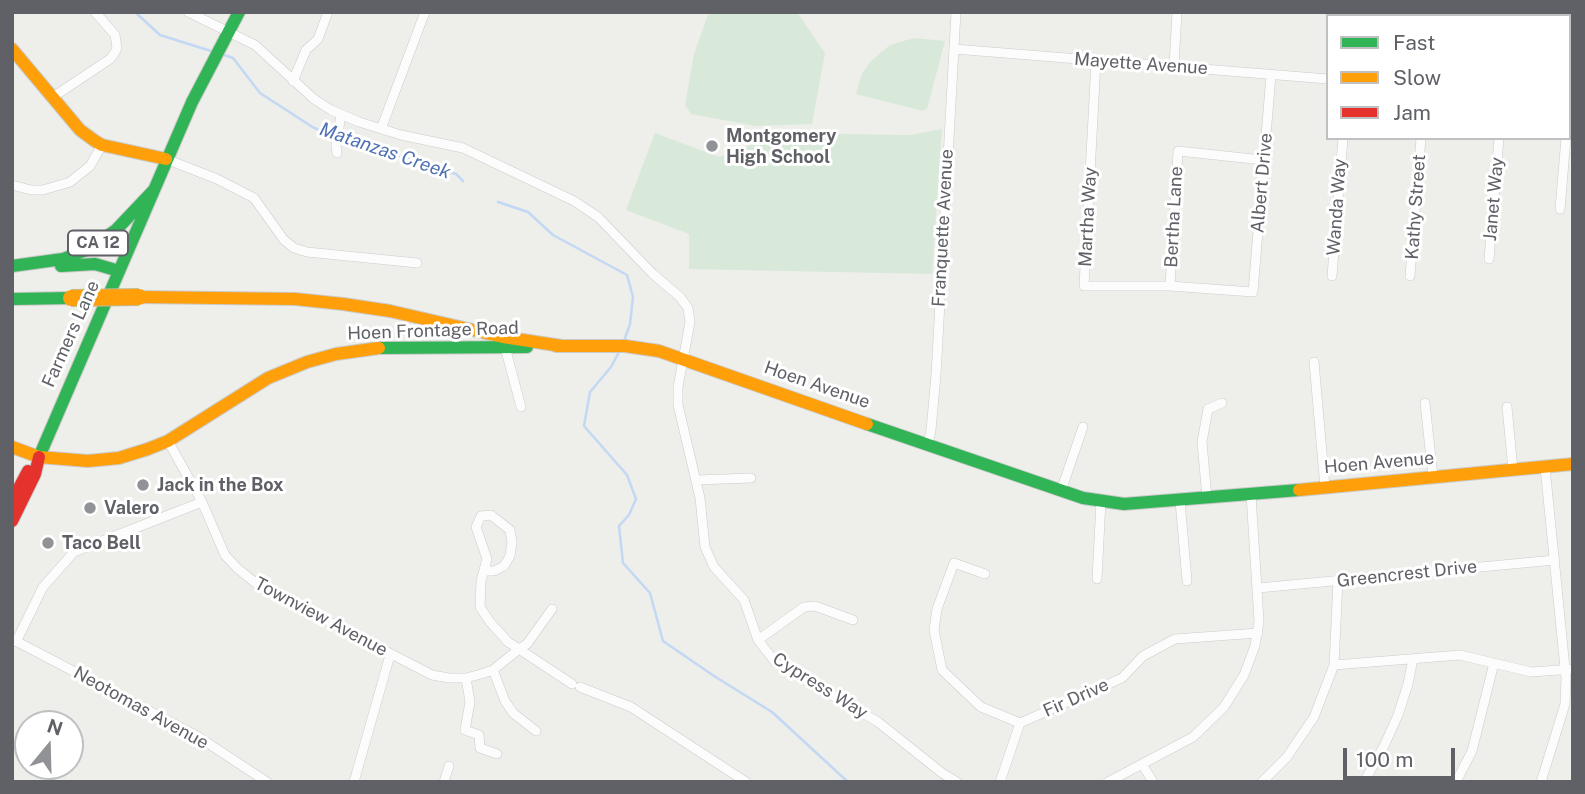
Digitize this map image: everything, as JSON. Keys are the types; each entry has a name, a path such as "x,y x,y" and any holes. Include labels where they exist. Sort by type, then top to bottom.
{"main road":[{"name":"Farmers Lane","path":"12,521 35,474 39,457 166,159 239,12"},
{"path":"12,49 80,130 102,145 166,159"},
{"name":"CA 12","path":"19,266 63,259 96,245 116,230 153,191"},
{"path":"19,266 92,264 119,271"},
{"path":"12,299 139,297 331,302 390,311 503,337 562,346"},
{"name":"Hoen Frontage Road","path":"12,447 39,457 79,461 138,453 168,440 258,383 317,359 346,352 377,348 607,346 640,348 684,360"},
{"name":"Hoen Avenue","path":"684,360 1061,491 1124,504 1251,495 1573,464"},
{"path":"12,502 28,471 39,457"}],"street":[{"path":"53,97 110,60 117,48 115,35 95,12"},
{"path":"188,12 255,45 314,99 341,115 381,129 470,151 566,197 593,213 686,304 690,322 684,360"},
{"path":"293,81 306,50 318,39 328,12"},
{"path":"381,129 425,12"},
{"name":"Franquette Avenue","path":"928,444 936,375 956,12"},
{"path":"1174,66 1177,12"},
{"name":"Mayette Avenue","path":"954,49 1326,79"},
{"name":"Martha Way","path":"1096,61 1084,286 1170,286"},
{"name":"Albert Drive","path":"1253,292 1271,75"},
{"path":"337,149 341,115"},
{"name":"Wanda Way","path":"1332,276 1343,140"},
{"name":"Kathy Street","path":"1410,276 1421,140"},
{"name":"Janet Way","path":"1489,259 1499,140"},
{"path":"1560,209 1566,140"},
{"path":"12,185 43,190 70,182 90,166 102,145"},
{"name":"Bertha Lane","path":"1253,292 1170,286 1178,150 1263,160"},
{"path":"166,159 217,179 254,198 284,240 294,248 307,252 416,263"},
{"path":"505,347 521,407"},
{"name":"Cypress Way","path":"684,360 678,397 696,480 707,554 713,567 744,600 758,640 775,663 878,722 957,782"},
{"path":"1314,362 1325,487"},
{"path":"1207,498 1203,435 1209,409 1222,403"},
{"path":"1425,403 1433,477"},
{"path":"1507,407 1513,470"},
{"path":"1061,491 1083,427"},
{"name":"Townview Avenue","path":"168,440 202,502 225,555 237,568 258,584 432,675 466,678 493,670 527,644 552,608"},
{"path":"1541,782 1565,704 1569,669 1545,467"},
{"path":"696,480 751,478"},
{"path":"1108,782 1184,743 1217,715 1244,675 1258,633 1258,588 1251,495"},
{"path":"1097,579 1101,501"},
{"path":"1180,501 1187,581"},
{"path":"14,640 43,587 74,552 202,502"},
{"path":"485,571 494,571 504,566 512,542 510,530 491,514 481,516 477,523 487,559 481,581 480,607 508,642 576,685 631,707 746,782"},
{"name":"Greencrest Drive","path":"1258,588 1555,559"},
{"path":"985,574 954,563 937,609 934,630 942,670 981,708 1020,723 1000,782"},
{"path":"1262,782 1287,757 1314,717 1334,665 1338,581"},
{"path":"758,640 804,607 815,606 853,620"},
{"name":"Fir Drive","path":"1020,723 1122,678 1143,656 1175,639 1258,633"},
{"name":"Neotomas Avenue","path":"14,640 197,736 267,782"},
{"path":"354,782 390,654"},
{"path":"1334,665 1460,654 1531,672 1569,669"},
{"path":"1364,782 1398,715 1413,659"},
{"path":"1456,782 1472,751 1494,663"},
{"path":"493,670 509,707 536,731"},
{"path":"466,678 470,702 465,730 479,735 481,748 497,754"},
{"path":"1142,764 1153,782"},
{"path":"444,782 449,766"}],"green space":[{"path":"709,12 797,12 825,53 812,124 756,126 691,114 685,105 694,54"},
{"path":"914,38 945,41 927,109 923,111 856,94 862,74 871,61 890,45"},
{"path":"942,129 932,274 689,269 689,234 626,210 655,133 719,157 781,133 910,135"}],"waterway":[{"name":"Matanzas Creek","path":"135,12 160,35 211,51"},
{"name":"Matanzas Creek","path":"224,55 233,58 260,93 314,128 456,174 463,181"},
{"name":"Matanzas Creek","path":"498,202 528,212 553,235 627,275 633,297 630,324 624,341"},
{"name":"Matanzas Creek","path":"620,350 611,367 590,392 584,426 627,475 636,499 629,515 619,526 623,563 650,593 663,641 772,712 848,782"}],"traffic: fast":[{"path":"39,457 192,102 239,12"},
{"path":"12,266 63,259 89,249 116,230 153,191"},
{"path":"61,266 95,264 119,271"},
{"path":"12,299 71,298"},
{"path":"379,348 527,347"},
{"path":"867,424 1083,498 1124,504 1299,490"}],"traffic: slow":[{"path":"12,49 80,130 95,141 102,145 166,159"},
{"path":"139,297 295,299 343,304 390,311 503,337 562,346"},
{"path":"71,298 139,297"},
{"path":"556,346 625,346 659,351 867,424"},
{"path":"39,457 88,461 119,458 148,449 168,441 268,378 307,362 336,354 379,348"},
{"path":"12,447 39,457"},
{"path":"1299,490 1573,464"}],"traffic: jam":[{"path":"12,521 35,474 39,457"},
{"path":"12,501 28,471"}],"place":[{"name":"Montgomery High School","path":"712,146"},
{"name":"Jack in the Box","path":"143,485"},
{"name":"Valero","path":"90,508"},
{"name":"Taco Bell","path":"48,543"}]}
